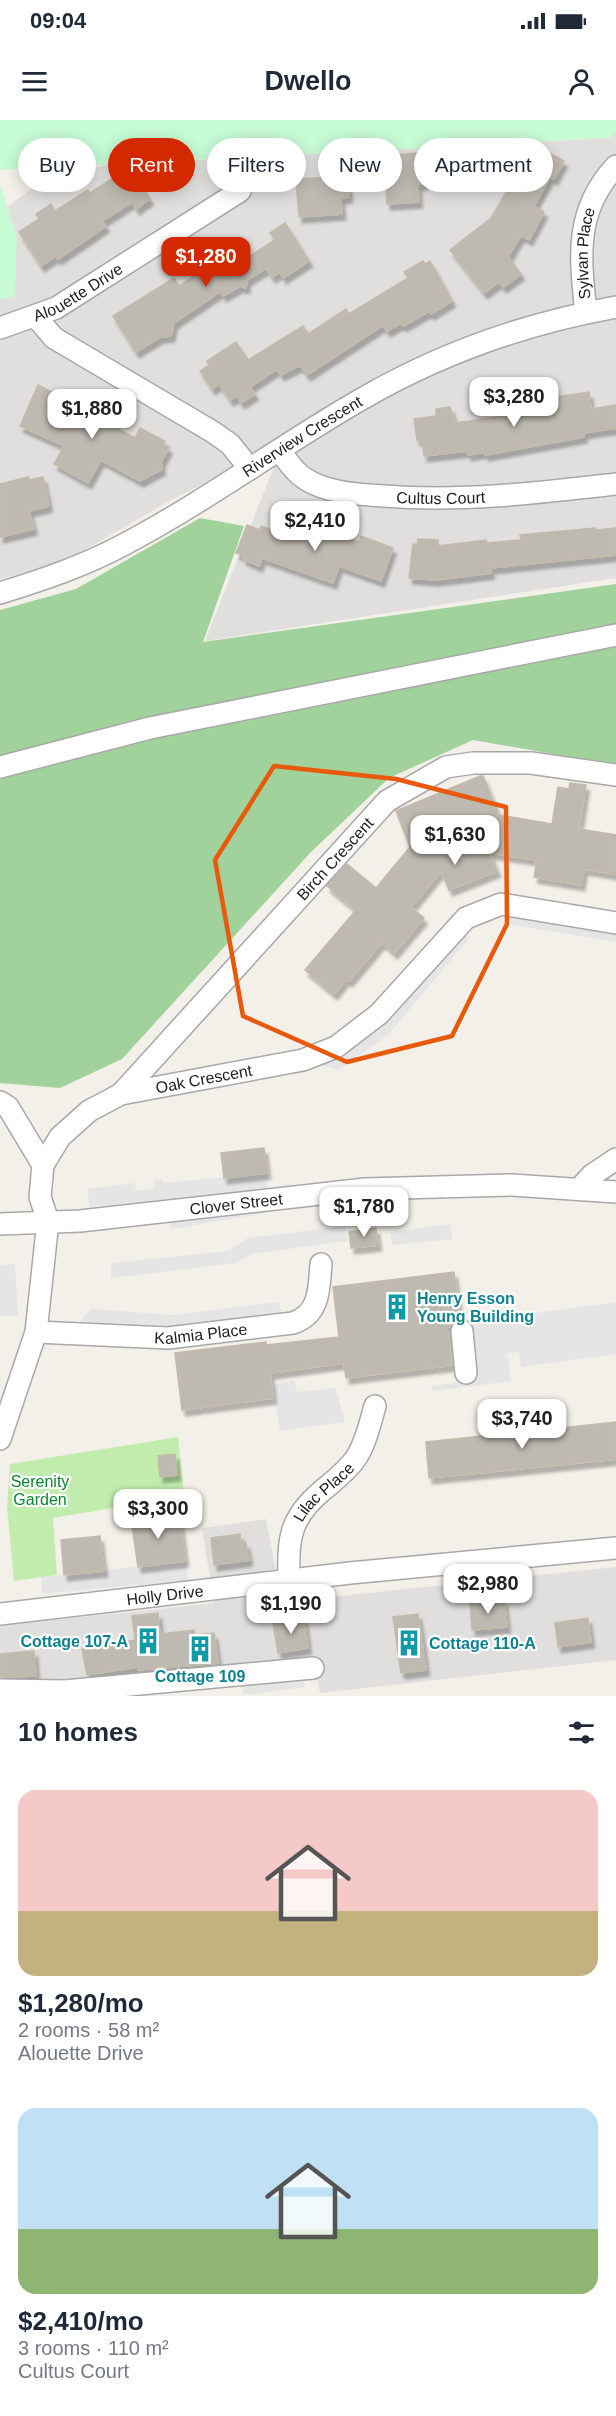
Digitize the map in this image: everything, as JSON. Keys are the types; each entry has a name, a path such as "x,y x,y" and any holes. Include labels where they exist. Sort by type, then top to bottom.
{"street":[{"name":"Sylvan Place","path":"586,313 580,256 581,238 589,209 616,166"},
{"name":"Alouette Drive","path":"0,328 36,317 69,300 238,192"},
{"name":"Riverview Crescent","path":"0,592 62,572 122,546 280,451 361,399 433,363 522,330 586,313 616,308"},
{"path":"36,317 54,338 230,444 250,469"},
{"name":"Cultus Court","path":"280,451 295,471 305,479 326,488 370,495 429,500 616,484"},
{"path":"0,767 150,728 616,634"},
{"name":"Birch Crescent","path":"121,1094 387,801 446,767 473,763 531,763 616,775"},
{"name":"Oak Crescent","path":"0,1439 36,1332 48,1221 40,1197 43,1166 60,1137 89,1111 121,1094 303,1060 336,1047 379,1014 466,918 501,904 616,923"},
{"path":"3,1100 43,1166"},
{"path":"580,1188 592,1175 616,1159"},
{"name":"Clover Street","path":"0,1224 80,1221 365,1189 443,1185 580,1188 616,1192"},
{"name":"Kalmia Place","path":"36,1332 168,1338 293,1323 302,1320 315,1306 321,1264"},
{"path":"462,1331 466,1373"},
{"name":"Lilac Place","path":"289,1580 290,1541 298,1515 357,1457 375,1406"},
{"name":"Holly Drive","path":"0,1614 289,1580 616,1548"},
{"path":"0,1690 65,1691 313,1668"}],"highlighted area":[{"path":"274,766 396,779 506,807 507,924 452,1036 347,1062 243,1016 215,860"}],"shaded area":[{"path":"616,131 616,578 205,641 283,444 173,499 69,559 0,579 0,300 17,239 7,207 28,192 96,192 96,167 108,165 108,192 195,192 195,160 207,160 207,192 306,192 306,154 318,154 318,192 402,192 402,149 414,148 414,192 553,192 553,141 609,138"},
{"path":"507,914 616,931 616,942 512,925"},
{"path":"459,934 470,937 388,1035 338,1070 318,1064 370,1034"},
{"path":"267,1173 268,1190 89,1207 88,1189 135,1183 136,1191 155,1188 155,1180 162,1179 163,1183"},
{"path":"263,1205 265,1213 172,1229 169,1221"},
{"path":"450,1224 453,1239 392,1245 390,1232"},
{"path":"345,1226 348,1241 251,1254 236,1263 111,1278 111,1263 228,1251 248,1238"},
{"path":"15,1264 18,1316 0,1316 0,1265"},
{"path":"278,1302 282,1313 174,1326 80,1322 91,1309 174,1315"},
{"path":"616,1302 616,1354 521,1367 519,1352 507,1353 511,1381 433,1391 432,1386 461,1382 454,1335 463,1323"},
{"path":"294,1380 297,1392 336,1388 345,1422 280,1431 273,1385"},
{"path":"266,1519 282,1602 616,1567 616,1660 320,1693 314,1658 12,1688 0,1686 0,1626 214,1603 202,1528"},
{"path":"185,1561 189,1580 42,1594 41,1577"},
{"path":"303,1674 305,1687 244,1695 241,1683"}],"green space":[{"path":"0,120 616,120 616,131 609,138 553,141 553,138 414,138 414,148 402,149 402,138 318,138 318,153 306,154 306,138 207,138 207,159 195,160 195,138 108,138 108,164 96,165 96,138 18,138 18,169 0,170"},
{"path":"0,184 17,239 15,296 0,300"},
{"path":"200,518 244,526 203,642 616,584 616,765 473,740 389,778 311,852 122,1059 60,1088 0,1083 0,610 76,589"},
{"name":"Serenity Garden","path":"178,1437 184,1496 53,1518 57,1575 14,1581 7,1507 10,1464"}],"building":[{"path":"414,153 414,192 418,192 419,202 387,204 386,192 402,192 402,154"},
{"path":"553,155 564,161 553,178"},
{"path":"306,178 318,178 318,192 349,192 349,197 341,198 342,214 299,217 297,192 306,192"},
{"path":"108,181 108,192 145,192 150,199 136,209 132,202 102,221 106,226 58,259 56,256 41,266 19,232 39,219 36,214 51,204 55,211 85,192 96,192 96,189"},
{"path":"506,192 542,192 534,206 544,212 529,240 521,235 508,257 521,274 503,287 499,282 484,293 450,250 491,218"},
{"path":"285,223 309,261 283,278 280,272 272,277 266,268 247,280 246,288 240,286 223,296 221,291 174,323 171,336 160,337 136,352 113,316 174,278 179,286 237,246 245,259 275,240 270,233"},
{"path":"423,261 425,264 430,261 452,301 431,314 429,311 403,326 401,323 387,331 383,325 307,375 300,365 281,375 277,369 250,387 255,394 241,403 237,396 230,400 219,384 212,389 200,371 209,365 207,361 236,342 248,360 303,326 308,334 346,309 349,314 408,278 404,272"},
{"path":"38,385 56,394 53,400 82,413 83,410 135,438 140,428 165,441 163,444 169,448 161,462 162,469 140,481 101,460 88,483 54,464 64,446 20,426"},
{"path":"589,392 591,409 616,405 616,428 583,433 584,437 485,455 485,452 468,455 467,451 424,456 422,439 417,440 414,419 436,416 436,409 450,407 455,423 512,415 512,410 556,405 554,397"},
{"path":"28,477 29,480 43,477 49,506 29,511 34,529 0,537 0,484"},
{"path":"247,525 260,530 261,526 281,533 283,527 298,532 299,529 320,537 322,531 359,542 361,536 393,548 381,581 339,566 333,583 262,558 259,566 243,559 244,556 236,553"},
{"path":"595,528 596,530 616,528 616,555 490,568 491,573 436,580 409,578 413,544 417,545 418,539 438,540 438,546 486,540 487,543 521,540 520,535"},
{"path":"483,776 499,815 552,824 558,787 569,789 570,783 586,785 579,829 616,835 616,874 584,869 581,885 534,877 537,860 490,853 497,871 449,890 441,871 411,907 424,918 394,953 382,942 349,981 346,979 334,994 305,970 356,910 327,886 347,864 376,888 410,847 396,811"},
{"path":"264,1148 267,1173 224,1178 221,1153"},
{"path":"376,1228 378,1245 351,1248 349,1232"},
{"name":"Henry Esson Young Building","path":"454,1272 460,1319 447,1328 452,1365 346,1378 344,1363 270,1373 273,1398 182,1410 175,1353 266,1342 266,1345 339,1337 333,1287"},
{"path":"616,1422 616,1459 429,1478 426,1442"},
{"path":"175,1454 177,1475 160,1477 158,1456"},
{"path":"179,1513 185,1561 138,1567 131,1519"},
{"path":"240,1534 241,1544 246,1543 249,1560 214,1565 211,1538"},
{"path":"100,1536 104,1571 64,1575 61,1540"},
{"path":"504,1600 507,1627 472,1630 470,1602"},
{"path":"158,1613 160,1634 194,1630 195,1635 214,1633 218,1663 138,1670 138,1667 87,1675 82,1649 135,1640 132,1616"},
{"name":"Cottage 110-A","path":"418,1614 426,1670 401,1673 393,1617"},
{"path":"304,1618 308,1648 278,1653 273,1623"},
{"path":"588,1618 591,1642 558,1647 555,1623"},
{"path":"34,1651 36,1676 0,1677 0,1654"}],"place":[{"name":"Henry Esson Young Building","path":"397,1307"},
{"name":"Cottage 107-A","path":"148,1641"},
{"name":"Cottage 110-A","path":"409,1643"},
{"name":"Cottage 109","path":"200,1649"}]}
